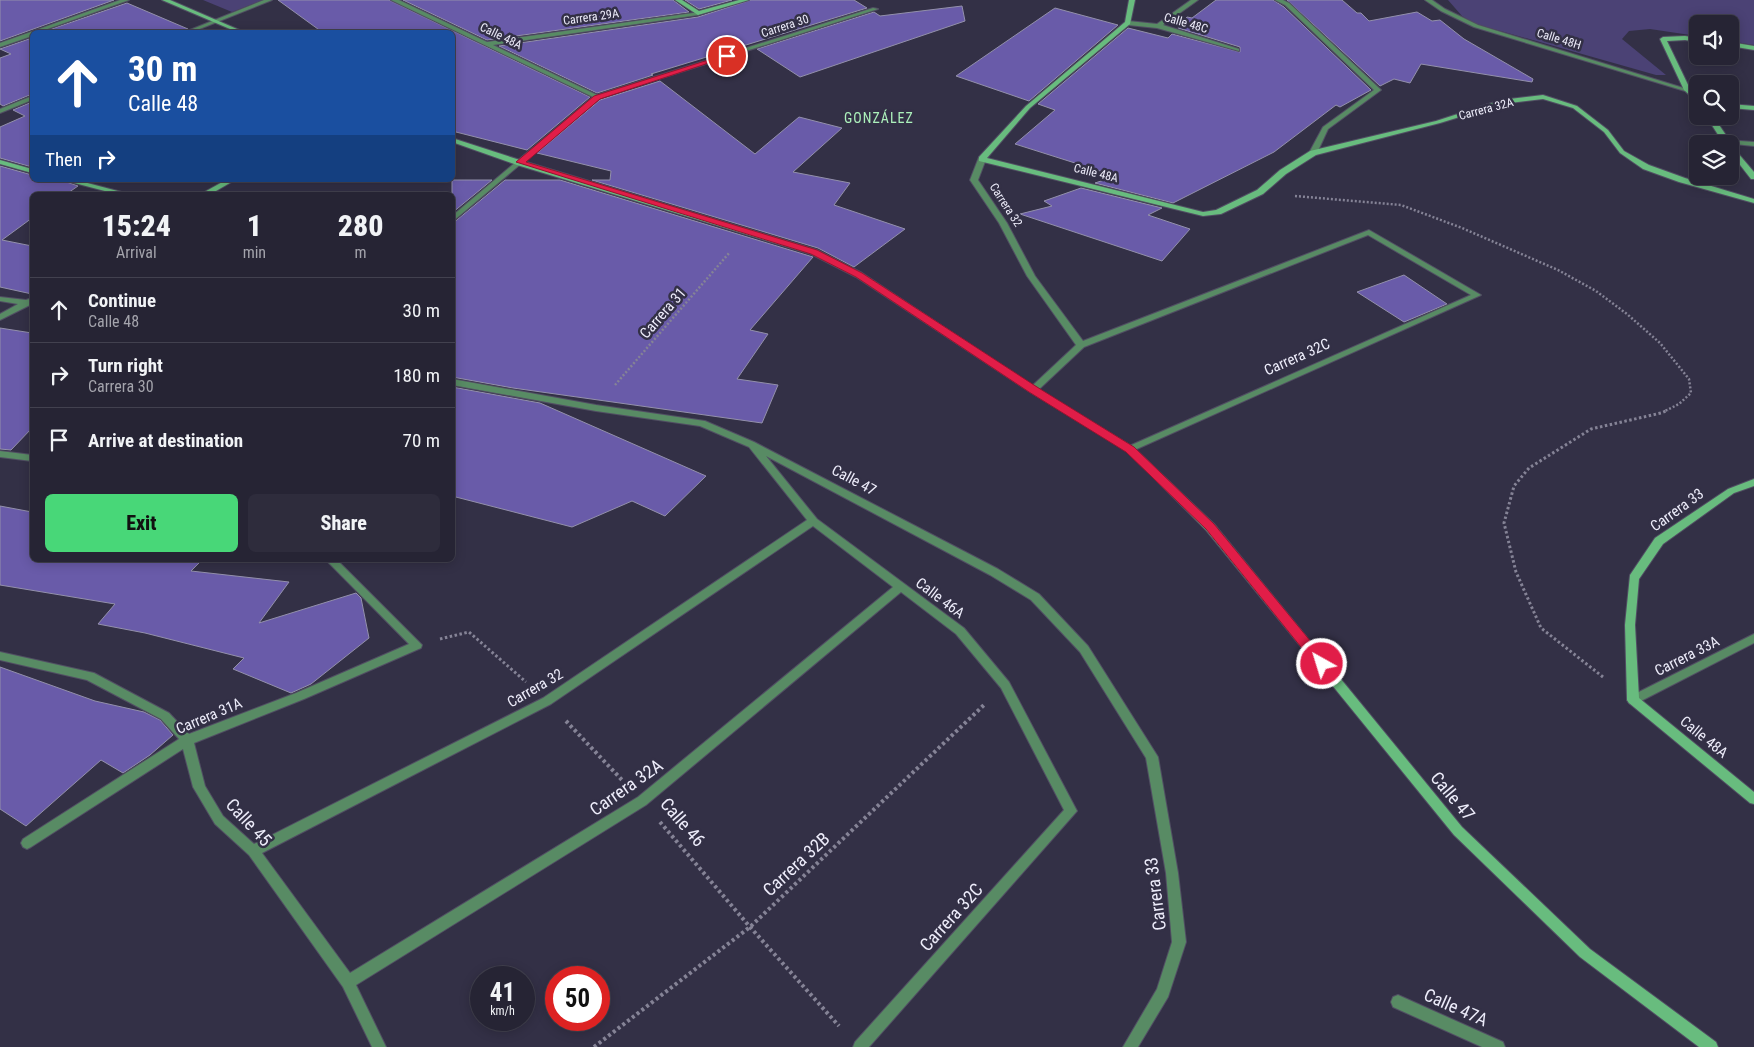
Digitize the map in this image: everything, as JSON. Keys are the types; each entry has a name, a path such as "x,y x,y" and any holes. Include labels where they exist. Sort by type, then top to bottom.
{"street":[{"path":"42,30 126,0"},
{"path":"165,0 236,30"},
{"path":"193,30 269,0"},
{"name":"Calle 48A","path":"394,0 597,97"},
{"path":"678,0 698,13 746,0"},
{"path":"1128,23 1132,0"},
{"path":"1158,26 1195,0"},
{"path":"1278,0 1287,4 1378,90 1325,128 1313,153"},
{"name":"Calle 48H","path":"1428,0 1476,26 1687,90"},
{"name":"Carrera 30","path":"455,217 597,97 875,10"},
{"name":"Carrera 29A","path":"486,44 698,13"},
{"name":"Calle 48C","path":"1128,23 1158,26 1237,50"},
{"name":"Carrera 32","path":"1081,345 1031,276 1003,223 974,180 982,159 1028,107 1128,23"},
{"path":"0,45 30,34"},
{"path":"1687,90 1663,39 1689,39"},
{"path":"1739,46 1754,48"},
{"name":"Carrera 32A","path":"1203,214 1218,212 1260,192 1283,172 1313,153 1438,122 1501,102 1543,97 1575,107 1606,131 1622,152 1646,167 1754,202"},
{"path":"0,111 30,99"},
{"path":"1739,107 1754,108"},
{"name":"Calle 47","path":"455,141 814,252 859,275 1033,390 1130,449 1210,526 1458,831 1585,953 1711,1047"},
{"path":"1739,144 1754,144"},
{"path":"1739,158 1754,177"},
{"name":"Calle 48A","path":"982,159 1203,214"},
{"path":"0,162 30,171"},
{"path":"74,182 116,192"},
{"path":"209,192 227,182"},
{"name":"Carrera 32C","path":"1081,345 1370,232 1477,294 1130,449"},
{"path":"0,298 30,302"},
{"path":"0,317 30,302"},
{"path":"1033,390 1081,345"},
{"name":"Calle 47","path":"455,383 596,408 702,423 751,444 994,572 1035,597 1084,649 1152,757"},
{"name":"Calle 46A","path":"751,444 813,521 960,631 1005,686 1070,811"},
{"path":"0,454 30,458"},
{"name":"Carrera 33","path":"1633,700 1630,625 1634,578 1659,541 1731,491 1754,482"},
{"name":"Carrera 32","path":"253,851 547,701 813,521"},
{"path":"333,562 417,645"},
{"name":"Carrera 32A","path":"348,982 642,801 900,587"},
{"name":"Carrera 33A","path":"1633,700 1754,638"},
{"name":"Carrera 31A","path":"27,843 187,740 300,696 417,645"},
{"name":"Calle 45","path":"0,656 90,676 165,716 187,740 199,787 219,820 253,851 348,982 379,1047"},
{"name":"Calle 48A","path":"1633,700 1754,799"},
{"name":"Carrera 33","path":"1130,1047 1162,992 1179,942 1172,873 1152,757"},
{"name":"Carrera 32C","path":"860,1047 1070,811"},
{"name":"Calle 47A","path":"1398,1002 1498,1047"}],"path":[{"path":"1260,192 1401,205 1462,228 1558,270 1596,291 1627,314 1660,344 1690,379 1691,393 1679,404 1661,413 1591,429 1529,468 1514,486 1504,523 1516,572 1541,628 1633,700"},
{"name":"Carrera 31","path":"596,408 747,232"},
{"name":"Calle 46","path":"417,645 469,632 547,701 642,801 750,927 845,1033"},
{"name":"Carrera 32B","path":"594,1047 750,927 1005,686"}],"shaded area":[{"path":"203,0 263,0 232,12"},
{"path":"1448,0 1754,0 1754,45 1739,42 1739,15 1689,15 1689,35 1650,29 1629,31 1622,39 1666,75 1656,75 1476,24 1462,16"}],"building":[{"path":"0,0 114,0 30,30 0,41"},
{"path":"278,0 389,0 451,30 319,30"},
{"path":"403,0 673,0 689,12 487,40"},
{"path":"685,0 732,0 699,9"},
{"path":"751,0 854,0 867,8 651,74 653,75 597,93 499,46 698,17"},
{"path":"1216,0 1273,0 1284,7 1371,90 1340,107 1336,105 1274,152 1173,203 1095,183 1116,176 1015,144 1055,110 1038,104 1128,28 1168,38 1172,34 1240,52 1240,47 1178,28 1187,17 1192,18"},
{"path":"1287,0 1342,0 1369,21 1417,12 1432,21 1440,20 1464,39 1533,79 1532,82 1421,64 1410,83 1394,79 1380,86"},
{"path":"127,3 188,29 186,30 49,30"},
{"path":"962,6 965,21 800,77 757,49 874,12 880,16"},
{"path":"1055,8 1118,25 1029,101 956,76"},
{"path":"455,32 590,97 527,150 455,132"},
{"path":"30,39 30,95 3,106 0,104 0,58 11,54 0,49"},
{"path":"660,81 755,154 799,117 842,128 793,172 850,183 834,205 905,229 854,267 818,248 592,180 610,180 611,171 537,153 600,100"},
{"path":"30,103 30,166 0,158 0,127 25,116 13,110"},
{"path":"0,166 30,174 30,182 67,182 78,186 69,192 30,192 30,219 2,240 30,246 30,294 0,287"},
{"path":"455,180 492,180 455,211 455,192 452,192 452,182 455,182"},
{"path":"505,180 560,180 813,257 750,330 768,334 737,379 778,385 762,423 513,388 455,378 455,222"},
{"path":"1081,188 1162,208 1148,215 1190,229 1162,261 1020,214 1052,206 1044,201"},
{"path":"1404,275 1447,304 1404,322 1357,292"},
{"path":"0,328 30,333 30,430 11,450 0,449"},
{"path":"455,388 540,403 706,476 665,516 632,501 572,527 455,497"},
{"path":"0,506 30,512 30,562 200,562 191,571 289,582 259,623 356,593 361,598 369,638 311,684 291,693 233,669 244,658 145,633 98,624 115,604 0,585"},
{"path":"0,667 95,701 144,712 160,720 173,735 150,755 123,773 101,760 26,826 0,809"}],"district":[{"name":"GONZÁLEZ","path":"879,118"}],"route":[{"path":"727,56 597,97 520,162 814,252 859,275 1033,390 1130,449 1210,526 1322,664"}]}
